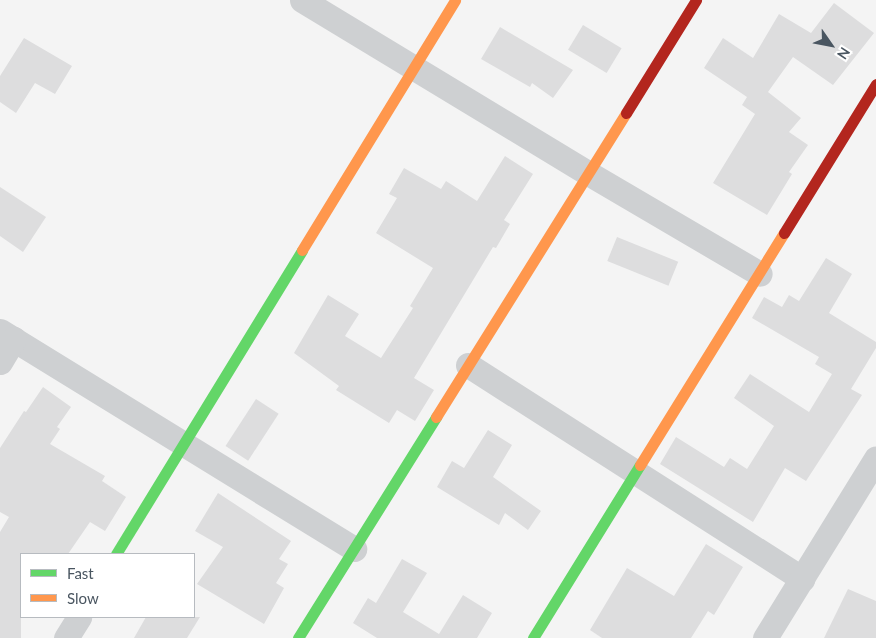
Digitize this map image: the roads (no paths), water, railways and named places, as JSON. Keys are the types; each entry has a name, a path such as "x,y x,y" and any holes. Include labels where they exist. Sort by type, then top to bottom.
{"street":[{"path":"302,0 588,173 760,274"},
{"path":"117,553 182,442 455,0"},
{"path":"298,638 696,0"},
{"path":"533,638 876,84"},
{"path":"0,362 7,335 354,549"},
{"path":"468,365 802,579"},
{"path":"766,638 876,458"},
{"path":"66,638 78,618"}]}
